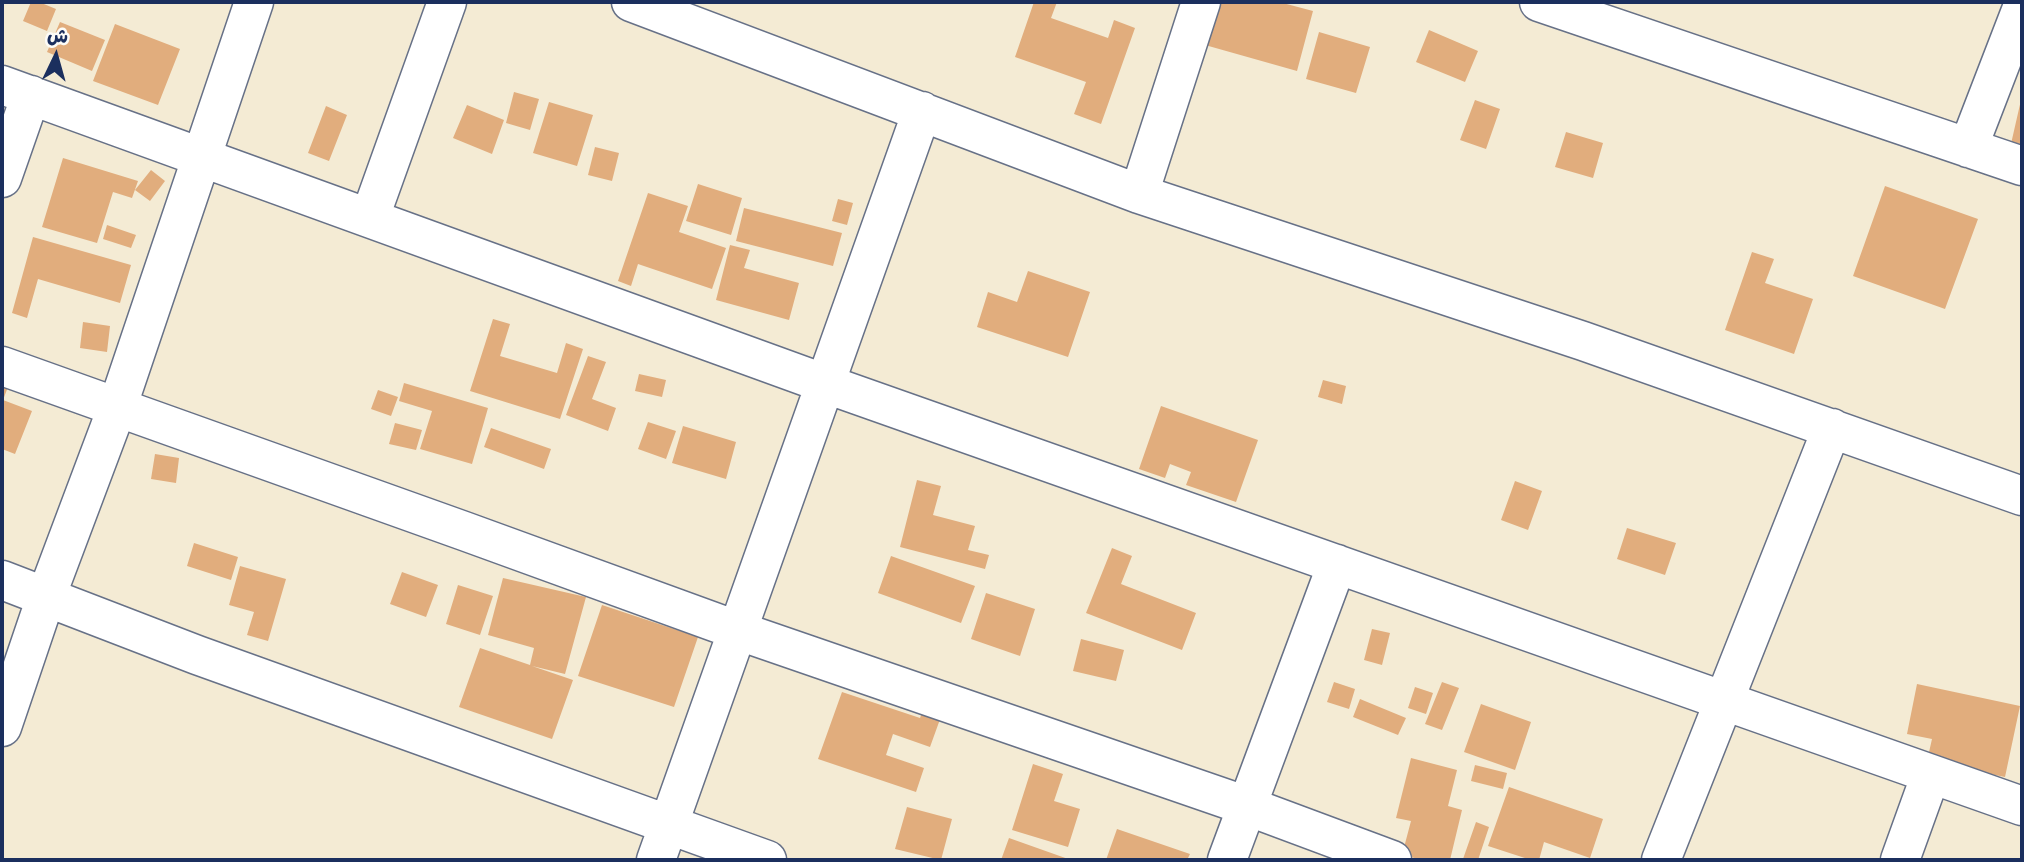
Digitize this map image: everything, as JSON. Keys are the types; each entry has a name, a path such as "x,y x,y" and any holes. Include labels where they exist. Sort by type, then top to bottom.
{"street":[{"path":"2,727 46,597 117,408 254,2"},
{"path":"370,218 447,2"},
{"path":"632,2 1139,194 1583,341 2022,496"},
{"path":"1139,194 1201,2"},
{"path":"1539,2 2022,166"},
{"path":"1968,148 2022,8"},
{"path":"2,178 16,90 826,384 2022,806"},
{"path":"662,843 922,111"},
{"path":"2,366 739,631 1247,806 1392,860"},
{"path":"1661,860 1832,428"},
{"path":"1227,860 1337,564"},
{"path":"2,580 197,655 662,843 766,860"},
{"path":"1900,860 1931,774"}],"building":[{"path":"31,2 39,2 56,9 47,31 23,21"},
{"path":"1034,2 1057,2 1051,18 1108,38 1114,20 1135,28 1101,124 1074,114 1086,82 1015,57"},
{"path":"1218,2 1279,2 1313,11 1297,71 1205,45"},
{"path":"60,22 105,40 92,71 47,52"},
{"path":"115,24 180,49 158,105 93,81"},
{"path":"1429,30 1478,51 1465,82 1416,62"},
{"path":"1319,32 1370,47 1356,93 1306,79"},
{"path":"514,92 539,99 530,130 506,123"},
{"path":"1475,100 1500,109 1486,149 1460,140"},
{"path":"2022,100 2022,160 2008,157"},
{"path":"549,102 593,115 577,166 533,153"},
{"path":"467,105 504,120 492,154 453,138"},
{"path":"326,106 347,115 329,161 308,153"},
{"path":"1566,132 1603,143 1593,178 1555,167"},
{"path":"595,147 619,153 612,181 588,175"},
{"path":"63,158 138,181 132,198 113,192 97,243 42,227"},
{"path":"151,170 165,181 150,201 135,190"},
{"path":"698,184 742,198 731,235 686,221"},
{"path":"1885,186 1978,219 1945,309 1853,276"},
{"path":"648,193 688,206 679,232 726,248 712,289 638,264 631,286 618,281"},
{"path":"838,199 853,203 847,225 832,221"},
{"path":"744,208 842,233 833,266 736,241"},
{"path":"107,225 136,235 131,248 103,239"},
{"path":"33,237 131,265 120,303 38,279 27,318 12,313"},
{"path":"730,245 750,250 744,268 799,283 789,320 716,300"},
{"path":"1752,252 1774,259 1765,283 1813,299 1794,354 1725,330"},
{"path":"1028,271 1090,292 1068,357 977,327 988,292 1017,302"},
{"path":"493,319 510,324 500,356 557,373 566,343 583,349 560,419 470,391"},
{"path":"83,322 110,326 107,352 80,348"},
{"path":"588,356 606,362 592,399 616,408 608,431 566,415"},
{"path":"639,374 666,380 662,397 635,391"},
{"path":"2,375 11,379 3,400 32,411 15,454 2,449"},
{"path":"1323,380 1346,386 1342,404 1318,397"},
{"path":"404,383 488,408 472,464 420,449 432,411 399,401"},
{"path":"378,390 398,397 391,416 371,409"},
{"path":"1161,406 1258,440 1236,502 1186,485 1191,472 1170,464 1165,478 1139,469"},
{"path":"648,422 676,431 666,459 638,449"},
{"path":"395,423 422,430 416,450 389,444"},
{"path":"683,426 736,442 726,479 672,463"},
{"path":"491,428 551,449 544,469 484,447"},
{"path":"155,454 179,458 176,483 151,479"},
{"path":"917,480 941,486 933,515 975,526 968,550 989,555 985,569 900,547"},
{"path":"1515,481 1542,491 1528,530 1501,520"},
{"path":"1627,528 1676,543 1665,575 1617,559"},
{"path":"194,543 238,557 231,580 187,566"},
{"path":"1112,548 1132,556 1121,584 1196,613 1182,650 1086,613"},
{"path":"891,556 975,586 961,623 878,593"},
{"path":"240,566 286,579 268,641 247,635 254,612 229,605"},
{"path":"402,572 438,585 426,617 390,604"},
{"path":"503,578 586,597 565,674 532,666 573,680 552,739 459,707 480,648 530,665 534,648 488,635"},
{"path":"458,585 493,596 480,635 446,624"},
{"path":"986,593 1035,609 1020,656 971,639"},
{"path":"602,605 698,637 674,707 578,676"},
{"path":"1372,629 1390,633 1382,665 1364,660"},
{"path":"1081,639 1124,650 1116,681 1073,671"},
{"path":"1334,682 1355,689 1349,709 1327,702"},
{"path":"1442,682 1459,688 1442,730 1425,724"},
{"path":"1917,684 2020,706 2005,777 1927,761 1932,739 1907,734"},
{"path":"1415,687 1433,693 1426,714 1408,708"},
{"path":"842,692 920,718 925,705 943,711 930,747 893,734 886,755 924,768 916,792 818,759"},
{"path":"1360,699 1406,718 1398,735 1353,717"},
{"path":"1481,704 1531,722 1515,770 1464,752"},
{"path":"1411,758 1457,770 1448,806 1462,810 1450,860 1423,860 1402,855 1411,821 1396,818"},
{"path":"1033,764 1063,774 1054,801 1080,809 1068,847 1012,830"},
{"path":"1475,765 1507,773 1503,789 1471,781"},
{"path":"1509,787 1603,819 1590,858 1544,842 1539,860 1531,860 1488,846"},
{"path":"907,807 952,819 941,860 895,849"},
{"path":"1476,822 1489,827 1478,860 1466,860 1463,859"},
{"path":"1117,829 1190,854 1187,860 1106,860"},
{"path":"1009,838 1071,860 1001,860"}]}
